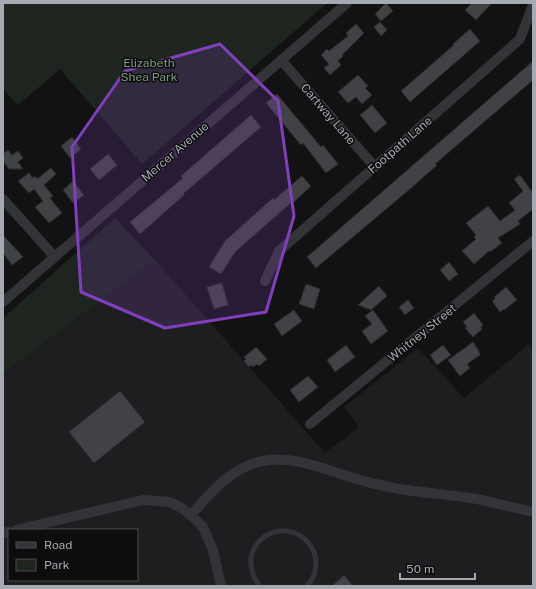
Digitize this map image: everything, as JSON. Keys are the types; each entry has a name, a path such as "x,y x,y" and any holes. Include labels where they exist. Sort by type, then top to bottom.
{"street":[{"name":"Mercer Avenue","path":"3,302 54,256 347,3"},
{"name":"Footpath Lane","path":"265,281 279,251 520,39 532,7"},
{"name":"Cartway Lane","path":"281,60 375,167"},
{"path":"3,199 54,256"},
{"name":"Whitney Street","path":"310,424 533,241"},
{"path":"191,515 214,488 229,476 254,464 268,460 292,460 390,487 476,499 533,512"},
{"path":"20,529 143,500 170,502 191,515 203,527 213,550 221,586"}],"lane":[{"path":"260,586 252,573 251,564 252,554 256,546 262,539 270,534 279,531 288,531 296,533 305,539 312,547 316,566 314,576 307,586"}],"highlighted area":[{"path":"220,44 278,101 294,216 266,312 165,328 81,292 72,147 125,71"}],"shaded area":[{"path":"155,260 325,453 359,427 344,407 418,348 464,398 529,344 533,349 533,586 3,586 3,374"}],"green space":[{"name":"Elizabeth Shea Park","path":"3,3 327,3 142,164 60,69 18,105 3,89"},
{"path":"115,218 155,260 3,374 3,318"}],"building":[{"path":"386,3 393,11 381,21 375,14"},
{"path":"472,3 492,3 476,20 465,10"},
{"path":"380,22 387,30 381,36 374,27"},
{"path":"356,24 364,33 342,55 343,56 338,61 341,65 330,75 324,68 329,64 321,55 327,49 329,51 348,36 346,33"},
{"path":"470,29 480,41 410,102 401,91 454,45 453,44"},
{"path":"533,61 533,80 435,164 437,165 410,189 316,268 307,257"},
{"path":"358,75 368,86 365,88 372,95 362,104 356,97 348,103 338,92"},
{"path":"277,94 321,147 323,145 338,164 326,173 303,143 301,145 266,103"},
{"path":"372,105 387,123 375,133 360,115"},
{"path":"251,115 261,127 183,194 184,195 140,234 130,222 183,178 181,176"},
{"path":"72,137 81,149 70,158 61,146"},
{"path":"8,150 12,155 18,151 23,158 18,162 23,169 9,169 3,161 3,154"},
{"path":"108,154 117,165 99,180 90,169"},
{"path":"51,168 56,174 44,185 53,196 50,198 62,213 49,223 35,207 43,201 34,189 29,193 18,181 29,173 33,178 35,176 37,179"},
{"path":"520,175 533,193 533,209 518,221 520,224 498,238 502,243 490,252 489,251 474,264 462,251 476,239 474,237 476,235 466,223 488,206 500,221 515,210 509,203 523,191 514,179"},
{"path":"302,176 311,186 235,252 221,274 209,267 225,241 273,198 274,200"},
{"path":"73,181 84,195 73,203 63,190"},
{"path":"3,235 23,257 12,265 3,253"},
{"path":"449,262 458,274 449,281 440,270"},
{"path":"222,283 228,305 214,309 207,287"},
{"path":"306,284 320,289 314,309 299,304"},
{"path":"379,286 387,296 371,310 358,305"},
{"path":"506,287 517,300 500,312 492,301 495,299 494,297"},
{"path":"408,300 414,308 405,315 399,307"},
{"path":"294,310 302,321 282,336 274,324"},
{"path":"373,310 388,331 371,344 362,331 372,324 365,316"},
{"path":"474,313 483,325 481,327 482,329 473,337 465,328 467,327 463,322"},
{"path":"473,342 480,355 467,364 470,368 460,376 448,360"},
{"path":"346,345 355,357 335,372 327,360"},
{"path":"443,345 451,355 437,365 430,355"},
{"path":"256,347 267,359 259,366 257,364 253,367 252,365 249,367 244,361 246,359 244,357"},
{"path":"308,376 318,387 299,402 290,390"},
{"path":"120,391 145,422 94,463 69,432"},
{"path":"344,575 353,586 332,586"}]}
